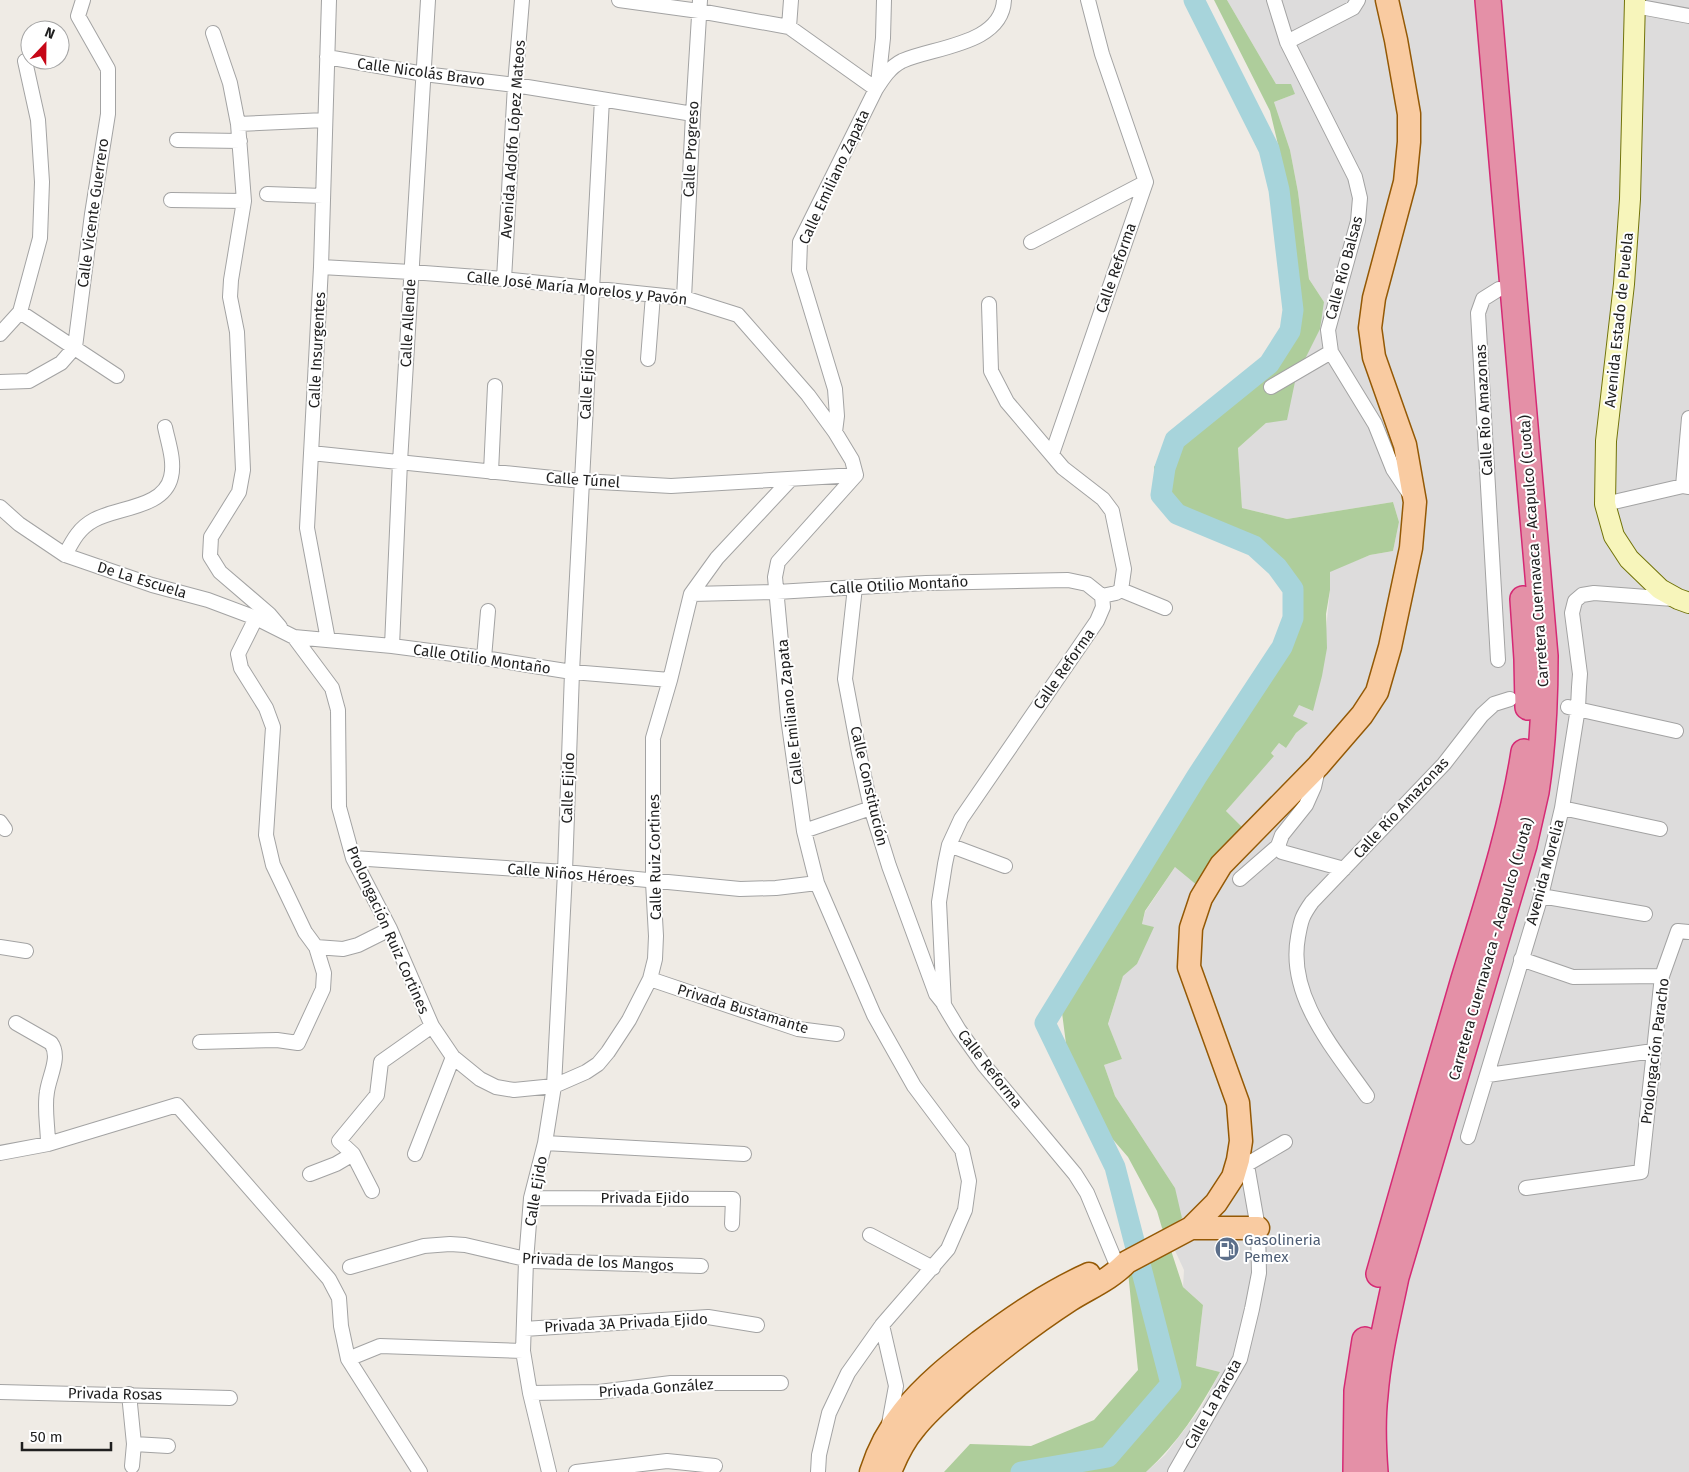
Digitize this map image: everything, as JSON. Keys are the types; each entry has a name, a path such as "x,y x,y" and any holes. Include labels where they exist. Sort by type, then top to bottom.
{"highway":[{"name":"Carretera Cuernavaca - Acapulco (Cuota)","path":"1356,1472 1357,1392 1379,1275 1506,840 1525,746 1528,703 1527,659 1499,289 1473,0"},
{"name":"Carretera Cuernavaca - Acapulco (Cuota)","path":"1375,1472 1373,1440 1375,1394 1384,1334 1396,1277 1524,845 1536,792 1542,746 1545,703 1545,656 1488,0"}],"main road":[{"path":"890,1472 912,1430 959,1385 1018,1336 1070,1300 1124,1264 1191,1228 1216,1203 1241,1163 1238,1103 1189,967 1191,928 1201,898 1221,866 1318,766 1362,715 1377,692 1390,647 1411,548 1415,502 1405,445 1374,357 1370,328 1374,298 1404,182 1409,142 1409,114 1387,0"},
{"path":"1191,1228 1258,1228"},
{"path":"871,1472 887,1435 903,1412 922,1391 957,1359 1061,1286 1124,1264"}],"street":[{"name":"Calle Vicente Guerrero","path":"75,347 92,214 108,114 108,69 78,16 83,0"},
{"name":"Calle Insurgentes","path":"328,640 307,528 321,267 329,0"},
{"name":"Calle Allende","path":"392,646 400,462 428,0"},
{"name":"Avenida Adolfo López Mateos","path":"504,279 514,85 522,0"},
{"path":"619,0 700,6 789,27 877,87"},
{"path":"789,27 791,0"},
{"path":"877,87 883,38 884,0"},
{"path":"877,87 888,71 901,61 958,45 990,29 1000,17 1004,0"},
{"path":"1030,242 1146,182 1102,54 1088,0"},
{"name":"Calle Río Balsas","path":"1274,0 1287,42 1356,177 1360,198 1358,221 1328,330 1331,352 1375,424 1393,469 1415,502"},
{"path":"1287,42 1353,8 1358,0"},
{"path":"1635,3 1689,16"},
{"name":"Avenida Estado de Puebla","path":"1635,3 1630,199 1624,284 1606,441 1605,504 1614,536 1629,559 1660,589 1683,601"},
{"name":"Calle Progreso","path":"684,298 700,6"},
{"name":"Prolongación Ruiz Cortines","path":"213,32 230,83 240,141 244,201 230,297 237,332 244,470 239,492 211,537 210,556 220,572 288,633 332,688 338,710 339,807 353,858 390,929 432,1026"},
{"name":"Calle Nicolás Bravo","path":"327,57 424,74 514,85 693,114"},
{"path":"0,334 20,312 40,238 42,182 38,120 27,70"},
{"name":"Calle Emiliano Zapata","path":"836,432 835,389 799,270 800,242 877,87"},
{"name":"Calle Ejido","path":"548,1472 530,1393 523,1351 526,1261 531,1198 545,1143 554,1086 565,872 572,672 602,99"},
{"path":"238,124 325,120"},
{"path":"177,140 240,141"},
{"name":"Calle Reforma","path":"1052,454 1146,182"},
{"path":"267,194 323,196"},
{"path":"171,200 244,201"},
{"name":"Calle José María Morelos y Pavón","path":"321,267 504,279 684,298 738,314 808,395 836,432"},
{"name":"Calle Río Amazonas","path":"1498,660 1478,313 1483,299 1499,289"},
{"path":"648,359 653,295"},
{"path":"989,304 991,371 1007,402 1062,468 1103,499 1112,511 1124,569 1121,590"},
{"path":"20,312 117,376"},
{"path":"0,382 29,381 61,363 75,347"},
{"path":"1271,387 1331,352"},
{"path":"491,472 495,386"},
{"path":"1605,504 1686,487 1689,418"},
{"path":"65,554 77,532 94,520 139,505 164,493 171,477 172,462 165,427"},
{"path":"836,432 852,460 856,475"},
{"name":"Calle Túnel","path":"311,453 582,481 671,486 856,475"},
{"name":"Calle Emiliano Zapata","path":"818,1472 819,1455 829,1413 848,1373 882,1325 948,1249 965,1210 969,1181 962,1150 914,1086 874,1015 817,883 804,832 788,718 775,577 778,562 856,475"},
{"name":"Calle Ruiz Cortines","path":"432,1026 453,1057 480,1079 496,1086 514,1090 554,1086 586,1072 598,1064 608,1052 629,1020 650,980 655,959 653,738 670,680 691,594 717,558 790,480"},
{"name":"De La Escuela","path":"0,507 18,524 65,554 152,585 208,600 256,618 288,633"},
{"name":"Calle Otilio Montaño","path":"691,594 777,592 926,583 1068,580 1087,584 1102,596"},
{"name":"Calle Constitución","path":"856,587 845,680 871,808 889,866 936,994 944,1005"},
{"path":"1102,596 1121,590"},
{"path":"1121,590 1165,608"},
{"name":"Avenida Morelia","path":"1468,1137 1541,896 1562,808 1573,707 1580,674 1572,612 1576,601 1582,595 1594,593 1683,601"},
{"name":"Calle Reforma","path":"1102,596 1103,607 1097,621 960,819 949,845 939,902 944,1005 984,1065 1075,1174 1124,1264"},
{"path":"484,658 488,611"},
{"path":"200,1042 277,1040 298,1043 323,989 324,973 316,947 305,932 273,865 266,835 273,727 266,708 241,668 238,654 256,618"},
{"name":"Calle Otilio Montaño","path":"288,633 328,640 484,658 572,672 670,680"},
{"name":"Calle Río Amazonas","path":"1278,846 1282,852 1344,869 1444,764 1482,715 1494,704 1510,699"},
{"path":"1573,707 1676,730"},
{"path":"1240,879 1278,846 1282,835 1306,805 1314,787 1318,766"},
{"path":"804,832 871,808"},
{"path":"1562,808 1660,829"},
{"path":"949,845 1005,866"},
{"name":"Calle Niños Héroes","path":"353,858 565,872 740,889 776,888 817,883"},
{"path":"1344,869 1303,914 1295,952 1297,970 1306,1002 1322,1030 1366,1096"},
{"path":"1541,896 1645,914"},
{"path":"316,947 343,949 358,945 390,929"},
{"name":"Prolongación Paracho","path":"1526,1188 1641,1172 1662,976 1684,931"},
{"path":"0,947 26,951"},
{"path":"1521,959 1573,977 1662,976"},
{"name":"Privada Bustamante","path":"650,980 798,1029 837,1034"},
{"path":"16,1023 51,1042 55,1048 56,1058 46,1094 48,1144"},
{"path":"372,1191 353,1154 339,1141 377,1095 381,1062 432,1026"},
{"path":"1488,1075 1653,1051"},
{"path":"416,1154 453,1057"},
{"path":"0,1154 48,1144 177,1105 329,1279 339,1298 340,1326 348,1359 420,1472"},
{"path":"1241,1163 1286,1142"},
{"path":"545,1143 744,1154"},
{"path":"310,1174 336,1164 353,1154"},
{"name":"Calle La Parota","path":"1175,1472 1240,1359 1259,1273 1258,1228 1248,1170 1241,1163"},
{"name":"Privada Ejido","path":"531,1198 733,1199 732,1224"},
{"path":"870,1235 932,1268"},
{"name":"Privada de los Mangos","path":"350,1267 436,1244 465,1245 526,1261 702,1266"},
{"name":"Privada 3A Privada Ejido","path":"524,1329 708,1317 757,1325"},
{"path":"882,1325 896,1386 887,1435"},
{"path":"348,1359 380,1346 523,1351"},
{"name":"Privada González","path":"530,1393 599,1392 671,1383 781,1383"},
{"name":"Privada Rosas","path":"0,1392 230,1398"},
{"path":"129,1394 134,1444 132,1466"},
{"path":"134,1444 168,1446"},
{"path":"576,1472 667,1461 715,1466"}],"shaded area":[{"path":"1227,0 1689,0 1689,1472 1146,1472 1165,1455 1201,1408 1220,1372 1196,1366 1203,1305 1183,1287 1184,1270 1170,1240 1175,1188 1115,1096 1104,1065 1122,1059 1108,1025 1123,975 1137,964 1153,927 1142,924 1145,912 1175,867 1245,830 1226,811 1274,755 1271,753 1279,743 1286,748 1296,733 1307,723 1293,716 1298,704 1312,711 1326,629 1330,571 1370,555 1393,551 1399,522 1393,502 1287,519 1242,508 1238,448 1266,423 1296,377 1324,302 1309,279 1298,192 1290,150 1274,102 1295,94 1276,84"}],"green space":[{"path":"1214,0 1227,0 1276,84 1291,84 1295,94 1274,102 1290,150 1298,192 1309,279 1324,302 1320,329 1296,377 1287,420 1266,423 1238,448 1242,508 1287,519 1393,502 1399,522 1393,551 1370,555 1330,572 1330,590 1326,614 1327,648 1322,676 1313,711 1299,705 1293,716 1308,723 1296,733 1286,748 1279,743 1271,753 1274,756 1226,811 1245,830 1198,886 1175,867 1145,911 1142,924 1154,927 1137,964 1123,976 1108,1024 1122,1059 1104,1065 1115,1096 1175,1188 1182,1218 1165,1232 1157,1211 1128,1157 1091,1114 1068,1059 1061,1005 1077,959 1194,795 1225,743 1282,658 1290,633 1290,591 1284,572 1270,557 1245,540 1215,531 1182,514 1159,493 1154,467 1168,445 1191,423 1263,377 1281,352 1288,325 1289,227 1287,182 1270,111"},
{"path":"1165,1232 1183,1287 1203,1305 1196,1366 1220,1372 1196,1413 1158,1461 1146,1472 944,1472 970,1444 1031,1446 1094,1420 1138,1370 1127,1262"}],"waterway":[{"path":"1021,1472 1108,1457 1171,1384 1115,1167 1045,1023 1197,776 1282,647 1293,618 1293,589 1277,567 1254,546 1177,514 1161,495 1165,468 1175,440 1269,364 1290,331 1293,310 1279,190 1269,149 1194,0"}],"place":[{"name":"Gasolineria Pemex","path":"1227,1249"}]}
